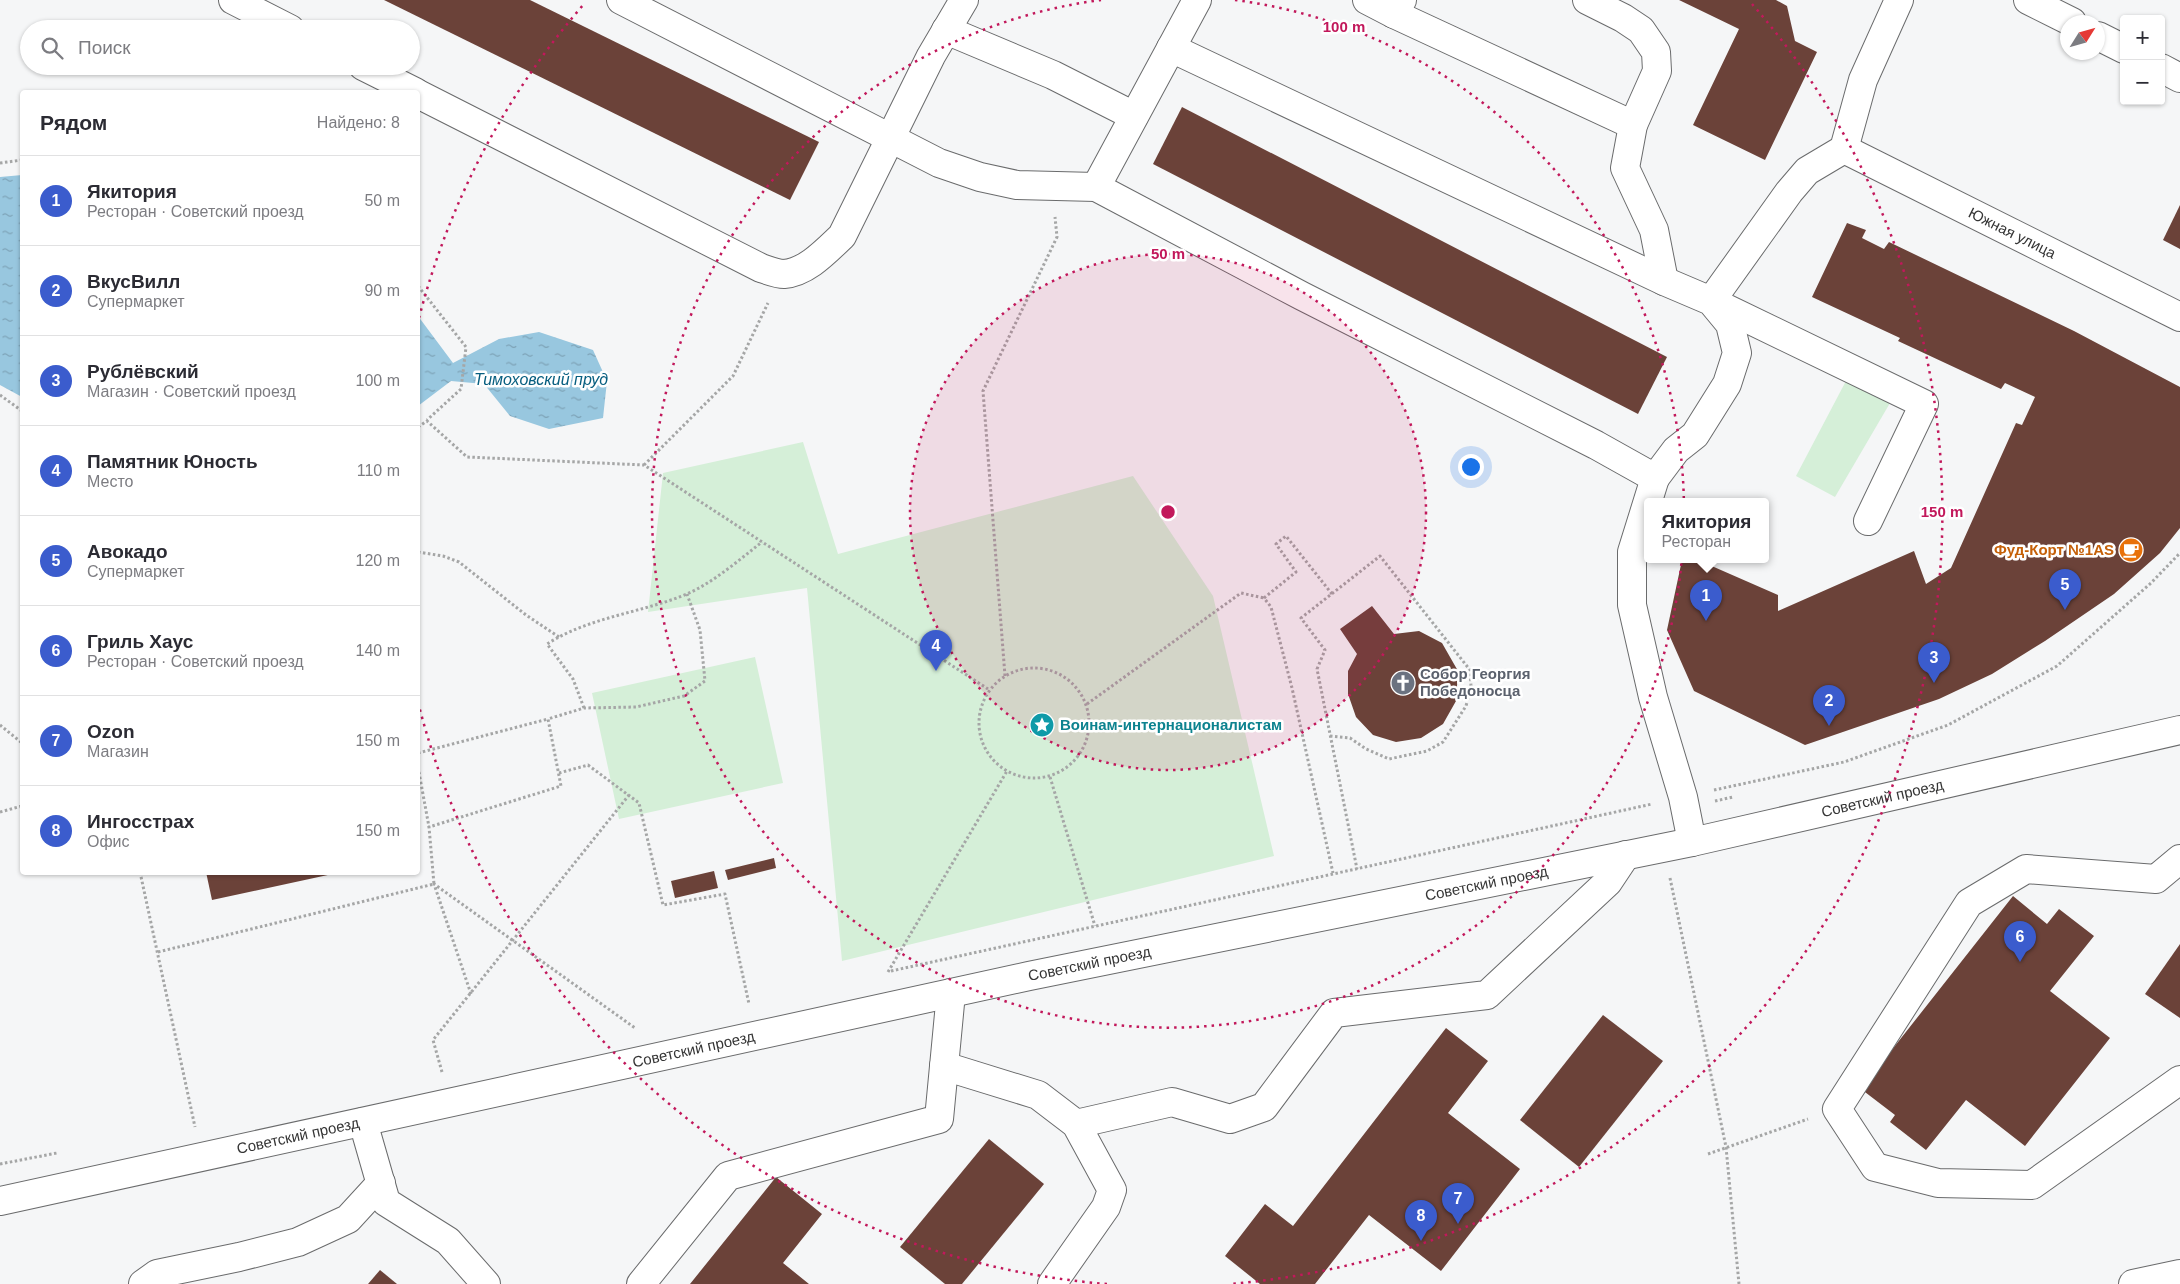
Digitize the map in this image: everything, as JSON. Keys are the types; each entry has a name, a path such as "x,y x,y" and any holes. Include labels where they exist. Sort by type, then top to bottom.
{"street":[{"path":"233,0 272,20"},
{"path":"621,0 939,163 980,177 1017,185 1096,187 1302,296 1587,441 1655,478"},
{"path":"420,95 761,268 783,274 802,268 822,255 842,236 890,138 946,30 964,0"},
{"path":"1096,187 1197,0"},
{"path":"1367,0 1398,7 1633,125"},
{"path":"1587,0 1641,30 1656,52 1657,71 1633,125 1626,168 1654,230 1664,281"},
{"path":"1711,301 1789,192 1807,171 1844,149 1863,80 1899,0"},
{"path":"2028,0 2060,16"},
{"path":"946,30 1053,75 1134,116"},
{"path":"2105,40 2120,47"},
{"path":"1171,48 1664,281 1711,301 1924,404 1868,521"},
{"path":"2165,70 2180,78"},
{"path":"381,75 410,90"},
{"name":"Южная улица","path":"1844,149 2180,317"},
{"path":"1649,498 1655,478 1676,450 1696,435 1727,384 1738,353 1730,324 1711,301"},
{"path":"1644,513 1632,552 1632,605 1652,697 1683,797 1692,842"},
{"name":"Советский проезд","path":"0,1201 951,993 1692,842 2180,730"},
{"path":"1076,1124 1172,1102 1230,1120 1264,1107 1334,1013 1487,996 1608,882 1626,856"},
{"path":"2180,859 2156,879 2026,869 1969,903 1837,1109 1875,1167 1938,1184 2032,1185 2180,1080"},
{"path":"641,1284 728,1176 939,1119 951,993"},
{"path":"944,1066 1038,1095 1076,1124 1112,1190 1106,1206 1052,1284"},
{"path":"363,1122 386,1202 448,1241 486,1284"},
{"path":"144,1284 157,1274 239,1257 298,1242 348,1219 381,1183"},
{"path":"2132,1284 2180,1274"}],"path":[{"path":"0,163 20,160"},
{"path":"1005,676 983,391 1057,237 1052,185"},
{"path":"644,465 732,376 783,274"},
{"path":"420,289 466,347 461,389 420,426"},
{"path":"0,395 20,410"},
{"path":"427,421 467,457 644,465 988,689"},
{"path":"1264,598 1296,572 1276,544 1286,536 1332,594"},
{"path":"584,708 573,679 547,644 567,632 687,594 715,577 762,542"},
{"path":"420,552 443,556 459,562 526,615 559,637"},
{"path":"879,974 1844,762 1948,725 2057,666 2151,583 2180,553"},
{"path":"1330,736 1350,738 1389,759 1427,751 1443,742 1466,706 1471,686 1470,670 1380,556 1301,618 1325,650 1317,669 1330,736 1357,870"},
{"path":"1087,704 1241,593 1264,598 1271,607 1290,679 1333,874"},
{"path":"420,752 584,708 636,707 684,696 705,681 700,630 687,594"},
{"path":"1042,667 1070,679 1087,704 1089,734 1076,761 1050,777 1015,776 987,755 977,722 988,689 1005,676 1011,670 1042,667"},
{"path":"429,827 561,786 548,719"},
{"path":"0,725 20,741"},
{"path":"558,773 588,765 639,803 663,904 725,894 749,1004"},
{"path":"888,972 1007,771"},
{"path":"1050,777 1095,926"},
{"path":"420,778 429,827 434,884 471,994"},
{"path":"452,1072 442,1075 433,1040 629,795"},
{"path":"0,812 20,807"},
{"path":"1669,870 1726,1148 1739,1284"},
{"path":"141,875 196,1128 186,1129"},
{"path":"434,884 512,942 638,1030 629,1032"},
{"path":"158,952 434,884"},
{"path":"740,1006 758,1002"},
{"path":"1708,1154 1837,1109"},
{"path":"0,1164 59,1153"}],"green space":[{"path":"1847,379 1890,403 1835,497 1796,476"},
{"path":"803,442 838,554 1133,476 1213,596 1274,856 842,961 807,588 648,612 663,473"},
{"path":"755,657 783,783 619,819 592,693"}],"water":[{"path":"20,175 20,396 0,385 0,177"},
{"name":"Тимоховский пруд","path":"420,319 453,363 499,339 539,332 593,350 607,381 603,418 549,429 510,416 484,384 451,381 420,404"}],"building":[{"path":"384,0 530,0 819,142 790,200"},
{"path":"1679,0 1776,0 1787,6 1795,41 1817,52 1765,160 1693,125 1739,29"},
{"path":"1182,107 1667,357 1638,414 1153,164"},
{"path":"2180,205 2180,249 2163,240"},
{"path":"1847,223 1866,230 1862,238 1884,249 1889,242 2074,331 2180,387 2180,528 2160,553 2114,594 1992,674 1939,699 1805,745 1694,691 1667,630 1681,563 1705,563 1778,595 1778,611 1914,551 1926,584 1951,568 2016,423 2022,425 2035,397 2005,383 2001,389 1898,341 1900,338 1812,297"},
{"name":"Собор Георгия Победоносца","path":"1372,606 1394,634 1419,631 1442,643 1458,671 1456,701 1443,724 1421,738 1396,742 1373,735 1356,717 1348,694 1348,671 1357,654 1340,629"},
{"path":"774,858 776,868 728,880 725,870"},
{"path":"714,871 718,888 675,898 671,881"},
{"path":"207,875 328,875 212,900"},
{"path":"2013,896 2047,924 2059,909 2094,936 2050,991 2110,1038 2025,1146 1966,1100 1926,1150 1890,1122 1895,1115 1861,1089"},
{"path":"2180,944 2180,1018 2145,994"},
{"path":"1603,1015 1663,1061 1579,1167 1520,1120"},
{"path":"1446,1028 1488,1061 1448,1113 1520,1169 1441,1271 1369,1215 1315,1284 1260,1284 1225,1256 1265,1204 1293,1226"},
{"path":"989,1139 1044,1184 962,1284 945,1284 900,1247"},
{"path":"776,1177 822,1214 783,1263 809,1284 690,1284"},
{"path":"380,1270 397,1284 368,1284"}],"place":[{"name":"Фуд-Корт №1AS","path":"2131,550"},
{"name":"Авокадо","path":"2065,610"},
{"name":"Якитория","path":"1706,621"},
{"name":"Памятник Юность","path":"936,671"},
{"name":"Собор Георгия Победоносца","path":"1403,683"},
{"name":"Рублёвский","path":"1934,683"},
{"name":"Воинам-интернационалистам","path":"1042,725"},
{"name":"ВкусВилл","path":"1829,726"},
{"name":"Гриль Хаус","path":"2020,962"},
{"name":"Ozon","path":"1458,1224"},
{"name":"Ингосстрах","path":"1421,1241"}]}
